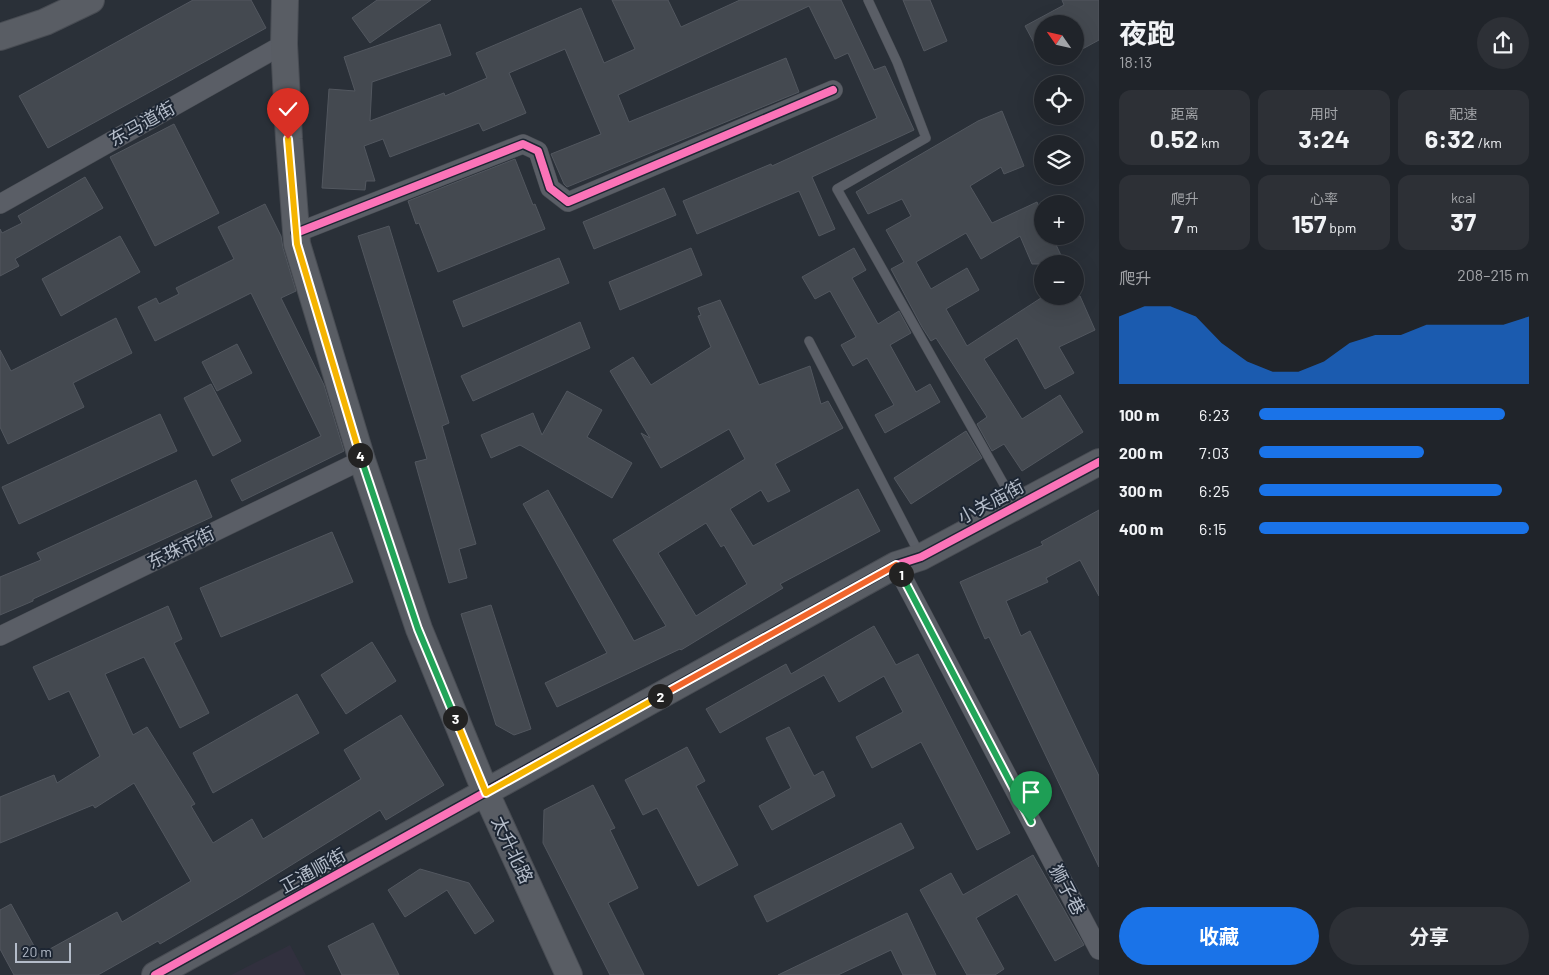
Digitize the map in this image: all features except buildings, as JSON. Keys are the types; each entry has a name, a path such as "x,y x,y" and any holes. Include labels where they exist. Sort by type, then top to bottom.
{"street":[{"path":"0,37 45,22 91,0"},
{"name":"太升北路","path":"285,0 284,44 288,139 297,244 362,460 418,629 486,793 569,975"},
{"name":"东马道街","path":"0,204 284,44"},
{"path":"296,233 523,144 538,150 550,188 568,202 833,90"},
{"name":"东珠市街","path":"0,636 362,460"},
{"name":"小关庙街","path":"896,565 921,557 1099,462"},
{"name":"正通顺街","path":"155,975 896,565"},
{"name":"狮子巷","path":"896,565 1099,950"}],"lane":[{"path":"868,0 898,62 926,138 837,189 1016,506"},
{"path":"809,340 921,557"}],"shaded area":[{"path":"290,945 306,975 231,975"}],"cycle path":[{"path":"296,233 523,144 538,151 550,188 568,202 833,90"},
{"path":"155,975 896,565 921,557 1099,462"}],"route":[{"path":"288,139 297,244 362,460 418,629 486,793 896,565 1031,822"}]}
